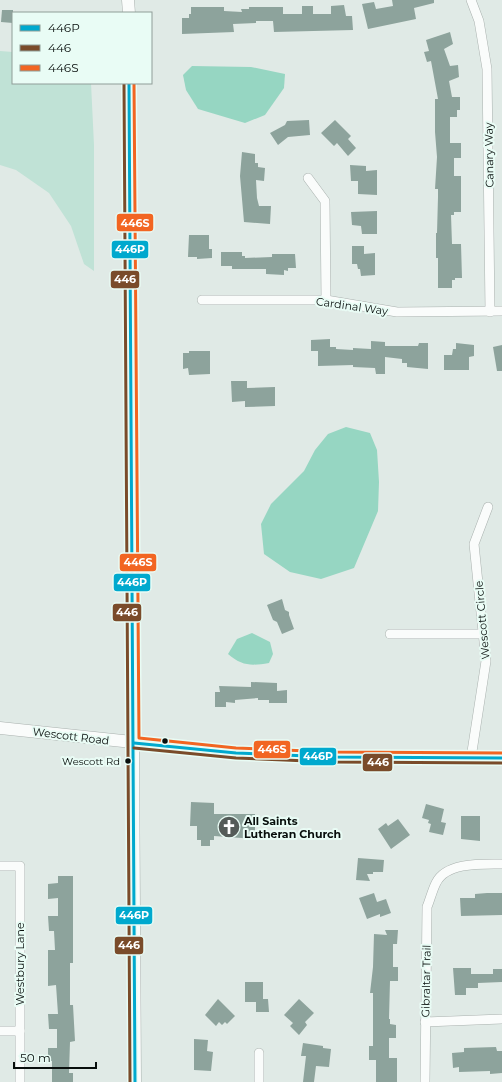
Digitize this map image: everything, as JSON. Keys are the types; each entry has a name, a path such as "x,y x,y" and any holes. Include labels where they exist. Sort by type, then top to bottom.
{"street":[{"path":"128,0 129,12"},
{"name":"Canary Way","path":"471,0 478,22 488,69 490,312"},
{"path":"129,84 135,1082"},
{"path":"308,178 325,201 326,300"},
{"name":"Cardinal Way","path":"202,300 326,300 397,312 502,311"},
{"name":"Wescott Circle","path":"471,758 486,661 474,544 488,507"},
{"path":"390,634 483,634"},
{"name":"Wescott Road","path":"0,728 236,753 288,756 502,758"},
{"name":"Gibraltar Trail","path":"425,1082 427,907 436,882 451,870 469,864 502,864"},
{"name":"Westbury Lane","path":"0,866 20,866 20,1082"},
{"path":"425,1022 502,1018"},
{"path":"0,1031 20,1031"},
{"path":"259,1053 259,1082"}],"shaded area":[{"path":"0,51 12,52 12,84 91,84 94,145 94,271 84,264 71,226 49,193 16,170 0,165"},
{"path":"192,66 251,67 285,74 284,88 265,115 245,123 198,109 186,90 183,75"},
{"path":"346,427 370,433 377,450 379,482 378,511 354,568 321,579 290,572 264,554 261,524 271,504 304,471 315,450 328,434"},
{"path":"252,633 270,642 273,654 269,663 252,665 242,663 228,654 237,639"}],"building":[{"path":"392,0 434,0 434,3 414,8 416,19 368,29 362,4 374,2 376,9 393,6"},
{"path":"344,5 346,16 352,16 353,30 274,32 273,21 256,21 256,23 233,24 234,32 182,34 182,18 189,18 189,14 191,14 191,7 224,7 224,11 242,12 241,9 249,9 249,7 283,7 283,14 302,14 302,6 313,6 313,14 331,14 331,6"},
{"path":"2,10 13,10 12,23 1,22"},
{"path":"450,32 453,44 444,49 450,66 458,65 459,77 449,81 452,97 460,97 460,110 457,110 457,117 450,117 450,143 461,143 461,158 454,158 454,176 461,176 461,212 454,212 454,215 451,215 452,244 461,244 462,278 455,278 455,280 452,280 452,288 438,288 436,233 438,189 435,189 437,157 435,99 438,99 431,61 427,62 424,52 429,51 426,40"},
{"path":"309,120 310,135 288,137 278,145 270,133 285,125 287,121"},
{"path":"335,120 351,136 348,139 356,148 348,156 337,143 334,146 321,133"},
{"path":"242,152 255,154 255,163 258,163 258,167 265,168 264,181 256,180 257,198 259,206 271,206 270,224 244,222 240,176"},
{"path":"350,165 366,166 366,171 377,170 377,195 358,194 358,181 351,181"},
{"path":"377,211 377,234 362,234 361,226 352,225 351,212"},
{"path":"189,235 209,235 209,249 212,249 212,258 197,259 197,257 188,257"},
{"path":"352,246 364,246 364,254 375,253 375,275 361,276 360,269 358,269 357,264 352,264"},
{"path":"221,252 242,252 242,256 245,256 245,258 272,257 272,254 295,254 296,268 288,268 288,271 284,270 284,275 266,274 266,269 232,269 232,266 221,266"},
{"path":"330,339 330,347 336,347 336,349 353,350 353,348 371,349 371,341 385,342 385,346 418,346 419,343 428,343 428,369 407,367 407,363 402,363 402,359 385,357 385,374 376,374 375,368 353,367 353,365 318,366 318,351 311,351 311,340"},
{"path":"456,343 474,345 474,356 469,357 469,370 444,370 444,355 452,355 453,349 456,349"},
{"path":"502,345 502,371 497,371 493,347"},
{"path":"189,351 210,351 210,374 189,375 188,368 183,369 183,353 189,353"},
{"path":"231,381 247,381 247,388 275,387 275,406 245,407 245,401 232,402"},
{"path":"282,599 285,610 289,612 294,629 282,634 277,622 273,620 267,605"},
{"path":"251,682 277,683 277,691 287,690 287,703 269,703 269,700 258,700 258,698 235,700 235,703 226,702 226,707 215,707 215,692 220,692 219,686 251,687"},
{"path":"191,802 214,803 214,814 255,814 255,839 214,836 214,840 210,840 210,846 201,846 201,840 197,840 197,826 190,826"},
{"path":"426,804 444,809 441,822 446,823 443,835 429,832 431,824 428,823 429,820 422,818"},
{"path":"461,816 480,816 480,841 461,839"},
{"path":"398,819 410,835 391,849 378,829 386,823 388,826"},
{"path":"358,858 384,860 383,872 373,872 373,874 367,874 370,881 356,880"},
{"path":"58,876 73,876 73,963 70,963 70,1005 73,1005 75,1041 70,1042 69,1073 73,1073 73,1082 52,1082 52,1061 48,1061 48,1048 57,1048 57,1029 49,1029 48,1014 58,1014 56,985 48,986 48,950 55,950 54,931 49,931 48,916 58,916 58,898 48,899 48,884 58,883"},
{"path":"374,893 377,902 386,899 391,913 380,917 380,914 367,919 359,898"},
{"path":"502,893 502,915 461,916 460,898 475,898 475,894"},
{"path":"385,930 398,930 397,944 393,944 393,967 398,967 398,981 390,981 389,1019 390,1024 396,1025 396,1038 389,1038 389,1058 397,1058 397,1082 376,1082 376,1060 369,1060 369,1046 373,1046 373,993 370,993 373,967 374,934 387,935"},
{"path":"453,968 471,968 471,974 493,974 493,969 502,969 502,982 478,983 478,988 466,988 466,995 455,995"},
{"path":"245,982 263,982 263,999 268,999 269,1012 256,1012 256,1002 245,1002"},
{"path":"218,999 235,1016 227,1024 225,1022 222,1025 219,1022 216,1026 205,1015"},
{"path":"299,999 314,1013 305,1022 307,1025 299,1035 290,1026 293,1023 284,1015"},
{"path":"194,1039 208,1040 207,1051 213,1052 211,1071 194,1070"},
{"path":"303,1043 323,1046 323,1048 331,1049 329,1067 316,1066 314,1082 303,1082 306,1056 301,1056"},
{"path":"496,1047 497,1051 502,1051 502,1073 490,1074 490,1071 459,1072 459,1067 453,1068 452,1053 464,1052 464,1048"}],"transit line":[{"name":"446","path":"124,84 130,1082"},
{"name":"446P","path":"129,84 135,1082"},
{"name":"446S","path":"134,84 139,738 236,748 332,752 502,753"},
{"name":"446P","path":"134,743 236,753 332,757 502,758"},
{"name":"446","path":"134,748 236,758 332,762 502,763"}],"place":[{"name":"Wescott Rd","path":"128,761"},
{"name":"All Saints Lutheran Church","path":"229,827"}]}
